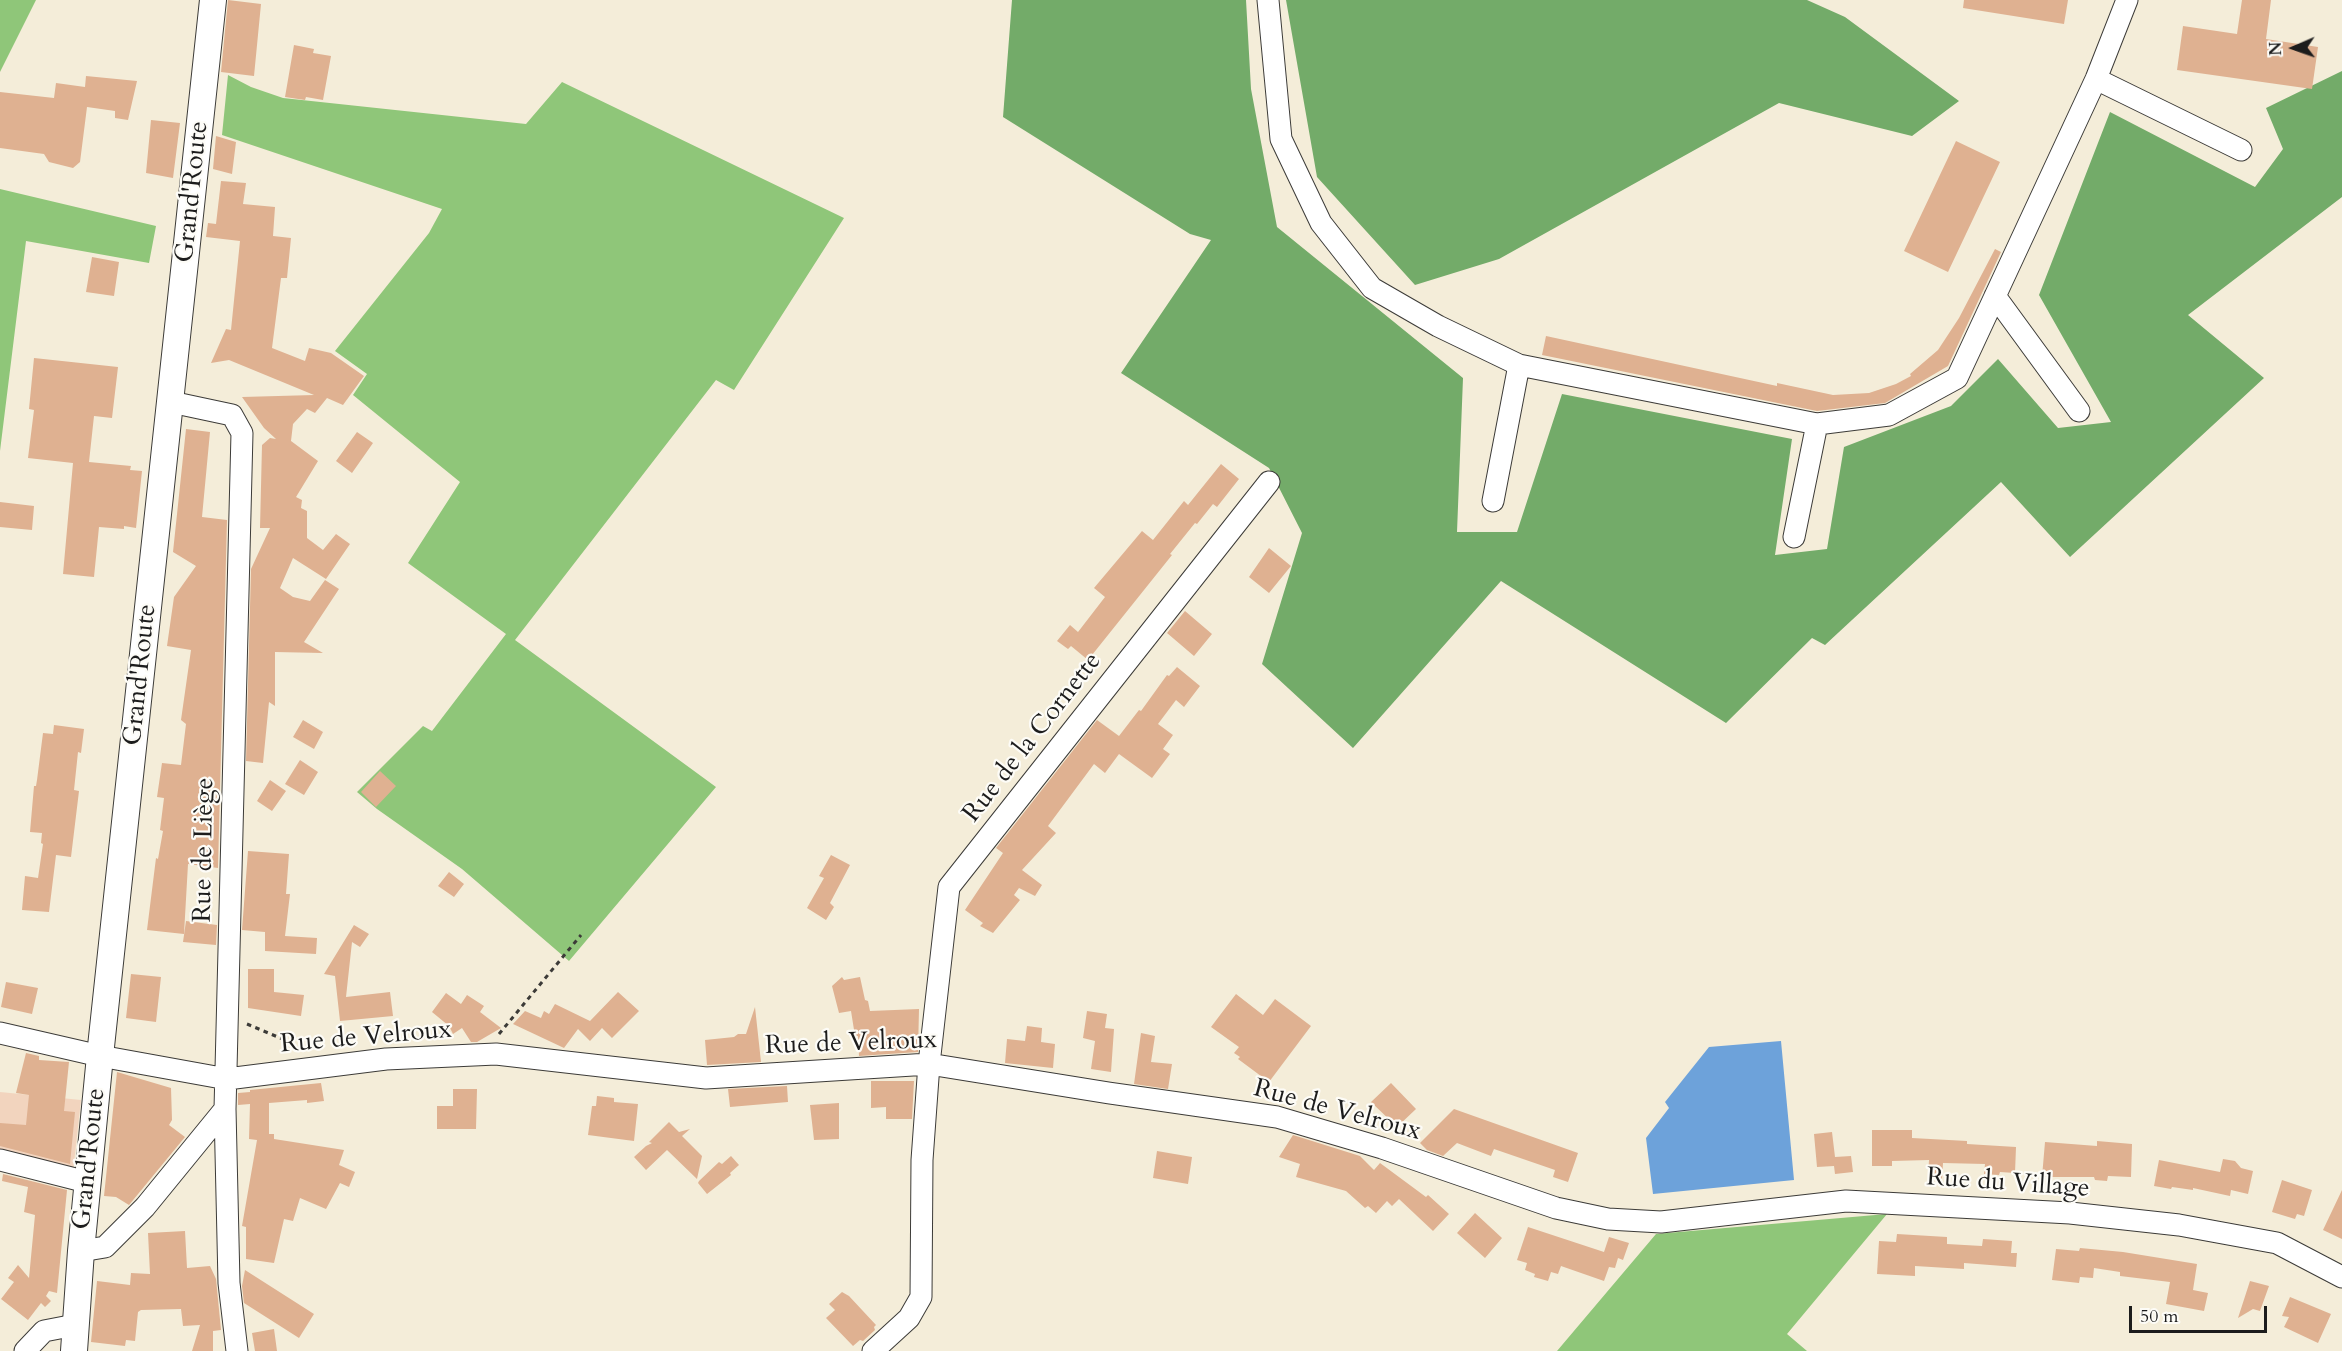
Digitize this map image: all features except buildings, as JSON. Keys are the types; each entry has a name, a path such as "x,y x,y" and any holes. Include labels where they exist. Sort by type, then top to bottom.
{"main road":[{"name":"Grand'Route","path":"74,1351 99,1056 213,0"}],"street":[{"path":"1268,0 1281,139 1321,223 1372,288 1438,326 1519,365 1817,424 1889,415 1957,378 2096,79 2127,0"},
{"path":"2096,79 2241,150"},
{"path":"1995,296 2079,411"},
{"path":"1493,501 1519,365"},
{"name":"Rue de Liège","path":"171,402 232,415 242,433 225,1109 229,1283 237,1351"},
{"path":"1794,537 1817,424"},
{"name":"Rue de la Cornette","path":"873,1351 909,1318 921,1297 922,1160 929,1064 949,887 1269,482"},
{"name":"Rue de Velroux","path":"0,1033 99,1056 227,1079 386,1059 483,1054 706,1078 929,1064 1278,1117 1382,1148 1556,1208 1608,1219 1661,1222"},
{"path":"81,1251 105,1247 145,1207 225,1109"},
{"path":"0,1160 87,1182"},
{"name":"Rue du Village","path":"1661,1222 1846,1201 2070,1214 2179,1225 2277,1243 2342,1278"},
{"path":"25,1351 44,1331 75,1325"}],"path":[{"path":"483,1054 581,935"},
{"path":"228,1017 292,1043 314,1068"}],"shaded area":[{"path":"0,1092 81,1100 73,1172 0,1153"}],"green space":[{"path":"0,0 36,0 0,72"},
{"path":"1012,0 1246,0 1251,89 1277,227 1463,378 1457,532 1517,532 1562,394 1792,439 1775,555 1827,549 1844,447 1951,406 1998,359 2058,428 2111,422 2039,295 2110,112 2255,187 2283,149 2266,108 2342,71 2342,197 2188,315 2264,378 2070,557 2001,482 1825,645 1812,638 1726,723 1501,581 1353,748 1262,664 1302,533 1269,468 1121,373 1211,240 1190,234 1003,117"},
{"path":"1286,0 1807,0 1845,17 1959,101 1912,136 1779,103 1499,259 1415,285 1317,177"},
{"path":"228,75 251,87 283,98 526,124 562,82 844,218 734,390 716,380 515,640 716,787 569,961 462,869 377,809 357,792 423,726 432,731 506,634 408,563 460,482 353,395 367,374 335,351 429,233 442,209 222,135"},
{"path":"0,189 156,226 149,263 26,241 0,451"},
{"path":"1887,1214 1787,1334 1807,1351 1557,1351 1656,1234"}],"water":[{"path":"1781,1041 1794,1180 1653,1194 1646,1138 1669,1108 1665,1102 1709,1047"}]}
